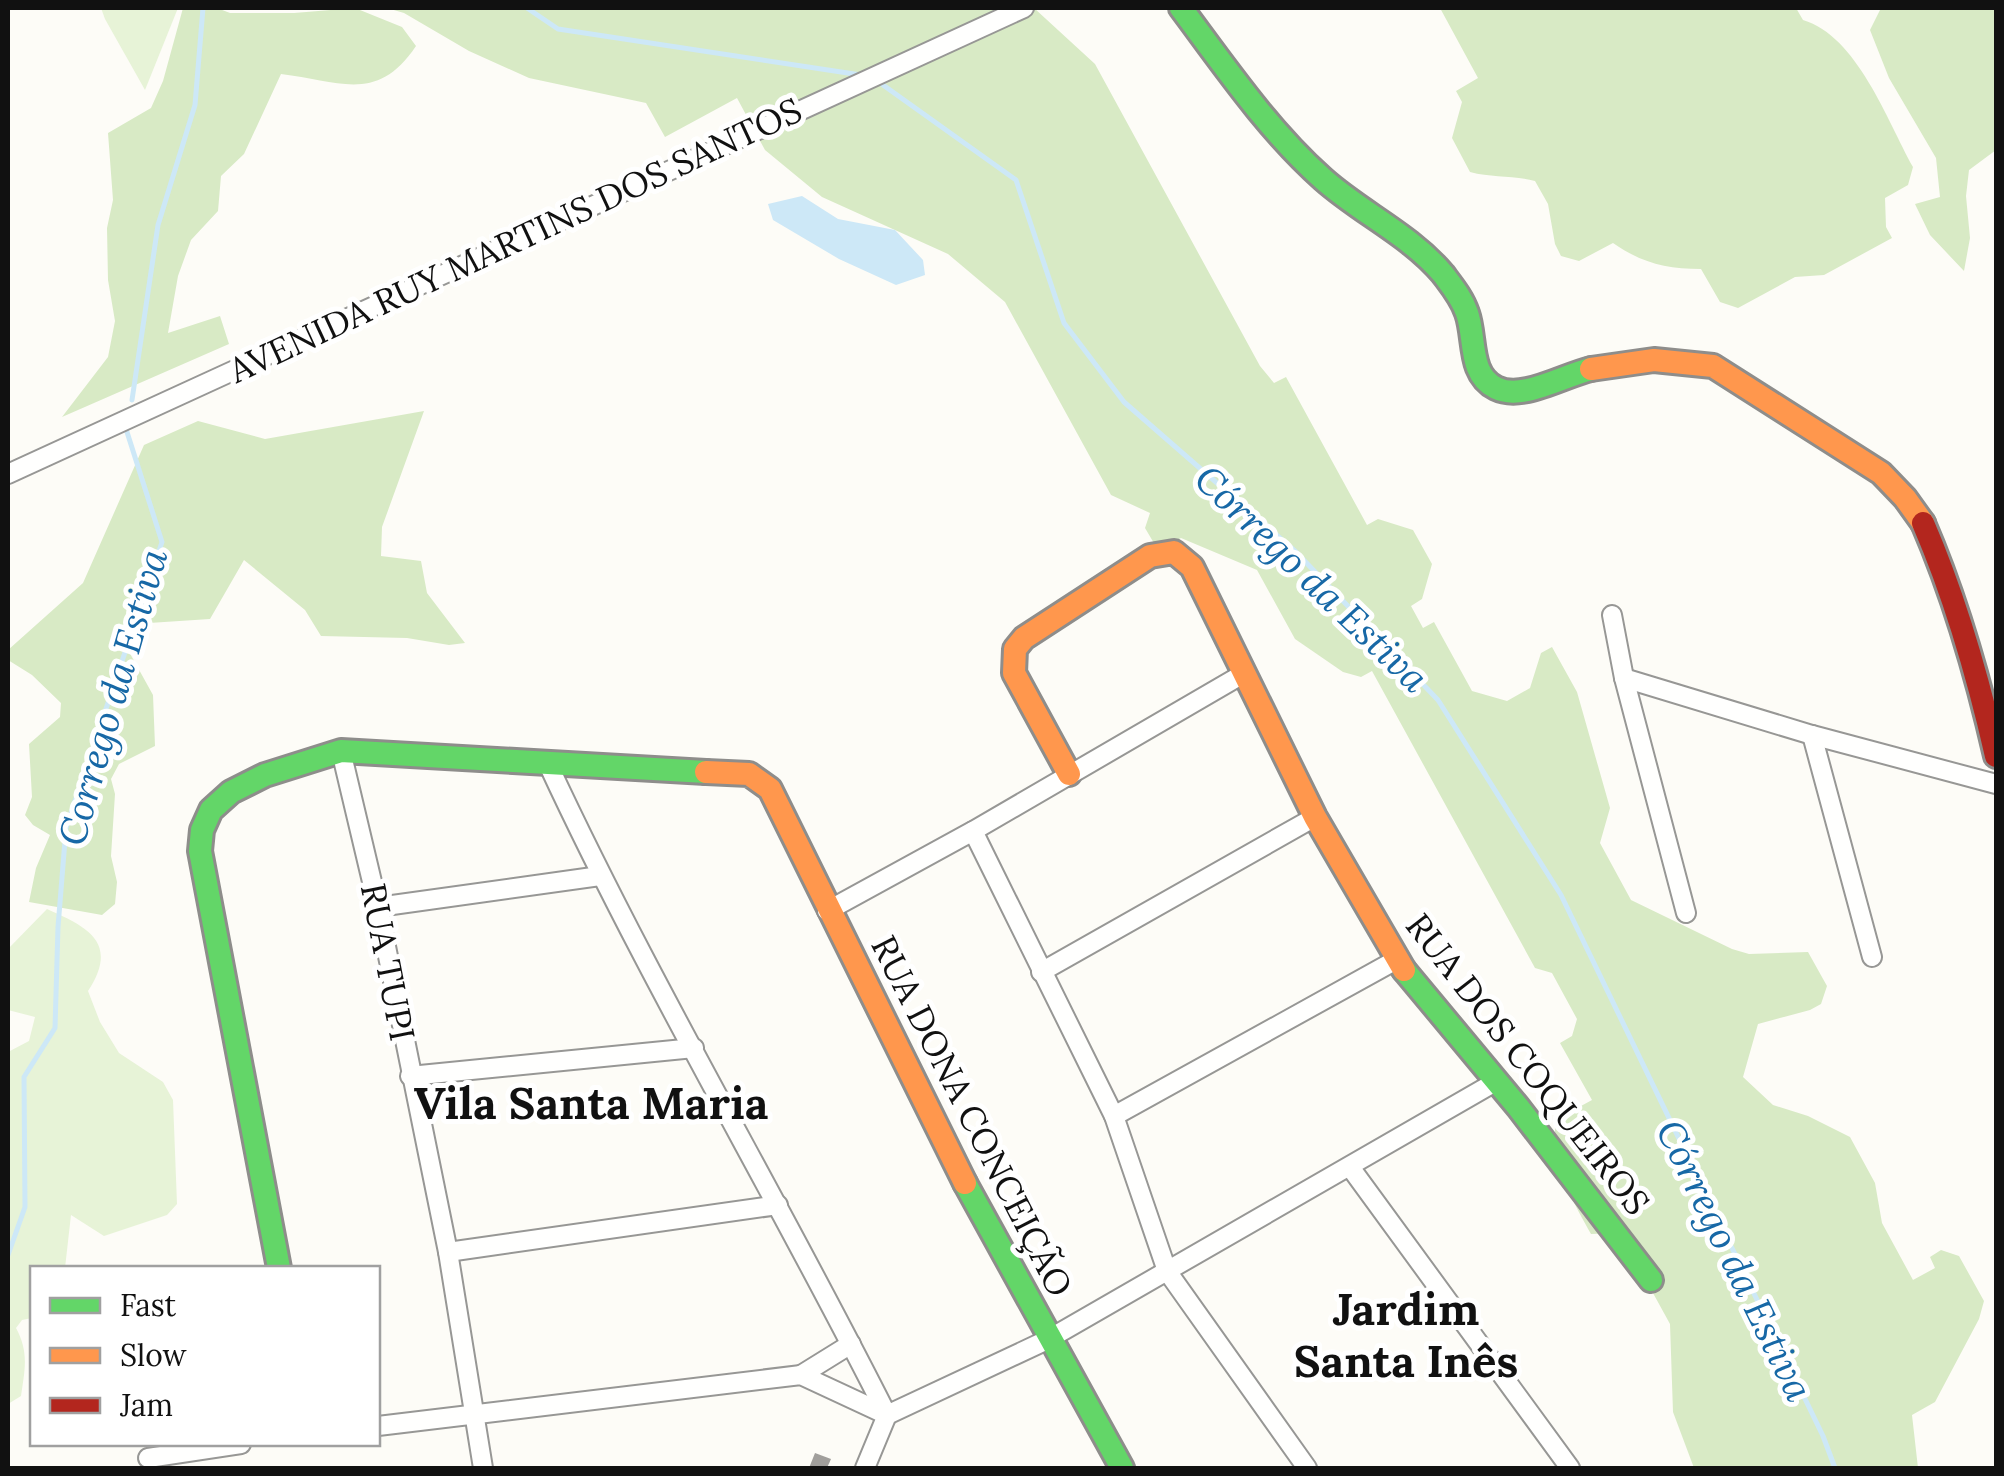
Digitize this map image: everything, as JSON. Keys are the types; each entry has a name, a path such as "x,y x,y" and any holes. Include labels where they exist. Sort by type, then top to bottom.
{"street":[{"name":"AVENIDA RUY MARTINS DOS SANTOS","path":"8,474 1024,8"},
{"path":"1181,8 1239,84 1312,168 1347,198 1394,228 1444,275 1464,304 1471,328 1472,354 1480,376 1502,392 1522,396 1552,380 1598,368 1684,359 1713,366 1881,473 1922,522 1939,562 1986,707 1996,756"},
{"name":"RUA DOS COQUEIROS","path":"1069,774 1014,673 1015,649 1024,638 1150,556 1174,552 1192,566 1314,817 1396,960 1497,1081 1651,1280"},
{"path":"1612,615 1624,678 1686,913"},
{"path":"827,911 973,832 1243,674"},
{"path":"1624,678 1812,735 1996,784"},
{"path":"1812,735 1872,957"},
{"path":"279,1266 200,852 202,830 211,810 230,792 265,776 341,751 548,764 600,876 887,1415"},
{"name":"RUA TUPI","path":"341,751 378,907 448,1252 483,1468"},
{"name":"RUA DONA CONCEIÇÃO","path":"548,764 733,770 760,779 770,790 827,911 1046,1340 1122,1468"},
{"path":"1042,972 1314,817"},
{"path":"973,832 1114,1116 1167,1272 1307,1468"},
{"path":"378,907 600,876"},
{"path":"1114,1116 1396,960"},
{"path":"410,1076 694,1048"},
{"path":"865,1468 887,1415 1046,1340 1497,1081"},
{"path":"1350,1167 1570,1468"},
{"path":"448,1252 778,1205"},
{"path":"380,1426 801,1375 851,1344"},
{"path":"801,1375 887,1415"},
{"path":"148,1458 228,1446"}],"green space":[{"path":"101,8 178,8 145,90 105,19"},
{"path":"183,8 294,13 355,8 402,27 416,46 387,76 372,82 339,84 281,74 244,154 221,176 218,211 191,240 178,276 168,333 220,316 229,344 62,417 108,357 115,321 108,280 107,228 113,200 108,133 151,108 163,81"},
{"path":"387,8 1034,8 1095,64 1260,366 1274,383 1286,377 1367,525 1378,519 1413,530 1432,564 1422,599 1411,606 1423,628 1434,622 1472,691 1507,701 1530,688 1541,653 1552,647 1577,692 1610,808 1600,843 1631,900 1749,954 1808,952 1827,986 1821,1004 1758,1024 1743,1077 1773,1105 1808,1116 1850,1137 1875,1183 1882,1223 1913,1280 1935,1268 1930,1257 1941,1250 1959,1256 1984,1301 1979,1319 1935,1402 1912,1415 1918,1468 1694,1468 1673,1412 1670,1324 1620,1233 1591,1234 1559,1163 1557,1119 1592,1100 1560,1043 1572,1036 1577,1019 1552,973 1535,968 1372,671 1361,677 1343,672 1295,639 1257,570 1181,538 1158,550 1145,528 1150,513 1111,495 1005,302 948,254 822,197 765,150 737,98 665,137 646,103 529,78 469,51 404,13"},
{"path":"1440,8 1796,8 1803,20 1822,29 1855,61 1913,167 1908,185 1885,198 1886,227 1892,238 1824,275 1795,277 1738,308 1720,302 1701,269 1655,264 1613,243 1579,261 1561,256 1548,204 1535,181 1470,172 1452,138 1462,102 1456,91 1478,78"},
{"path":"1881,8 1996,8 1996,150 1969,170 1966,196 1970,238 1964,271 1930,235 1915,204 1940,197 1936,158 1889,78 1870,30"},
{"path":"424,411 382,527 381,556 421,561 427,593 465,643 321,636 305,610 244,560 210,619 149,623 117,630 153,695 155,746 119,764 111,779 115,794 111,856 117,882 115,904 102,915 29,902 36,868 50,835 25,815 32,797 29,744 60,717 61,703 32,675 8,660 8,650 83,583 144,445 198,421 265,439"},
{"path":"47,909 94,938 101,960 88,991 100,1022 119,1053 163,1082 173,1100 177,1204 167,1215 104,1236 71,1215 65,1266 30,1266 30,1318 22,1320 16,1328 24,1353 21,1396 8,1404 8,1052 29,1041 35,1017 8,1010 8,949"}],"water":[{"path":"802,196 838,219 895,230 923,260 925,275 896,285 839,259 773,220 768,204"}],"building":[{"path":"815,1453 831,1459 827,1468 809,1468"}],"waterway":[{"name":"Corrego da Estiva","path":"132,400 158,225 195,105 203,8"},
{"name":"Córrego da Estiva","path":"527,8 558,29 861,75"},
{"name":"Córrego da Estiva","path":"876,80 1016,180 1064,323 1124,402 1296,552 1438,700 1561,895 1835,1468"},
{"name":"Corrego da Estiva","path":"8,1255 25,1207 24,1077 55,1028 66,828 162,542 127,432"}],"traffic: fast":[{"path":"1181,8 1248,97 1303,160 1338,191 1415,247 1443,274 1465,308 1474,355 1487,382 1518,392 1591,369"},
{"path":"279,1266 200,851 202,830 211,810 231,792 265,775 341,751 706,772"},
{"path":"1404,970 1518,1107 1651,1280"},
{"path":"965,1183 1122,1468"}],"traffic: slow":[{"path":"1591,369 1654,360 1713,366 1881,473 1923,523"},
{"path":"1069,774 1014,673 1015,649 1024,638 1150,556 1174,552 1192,567 1315,817 1404,970"},
{"path":"706,772 749,774 770,789 965,1183"}],"traffic: jam":[{"path":"1923,523 1965,638 1996,756"}],"district":[{"name":"Vila Santa Maria","path":"591,1102"},
{"name":"Jardim Santa Inês","path":"1406,1334"}]}
